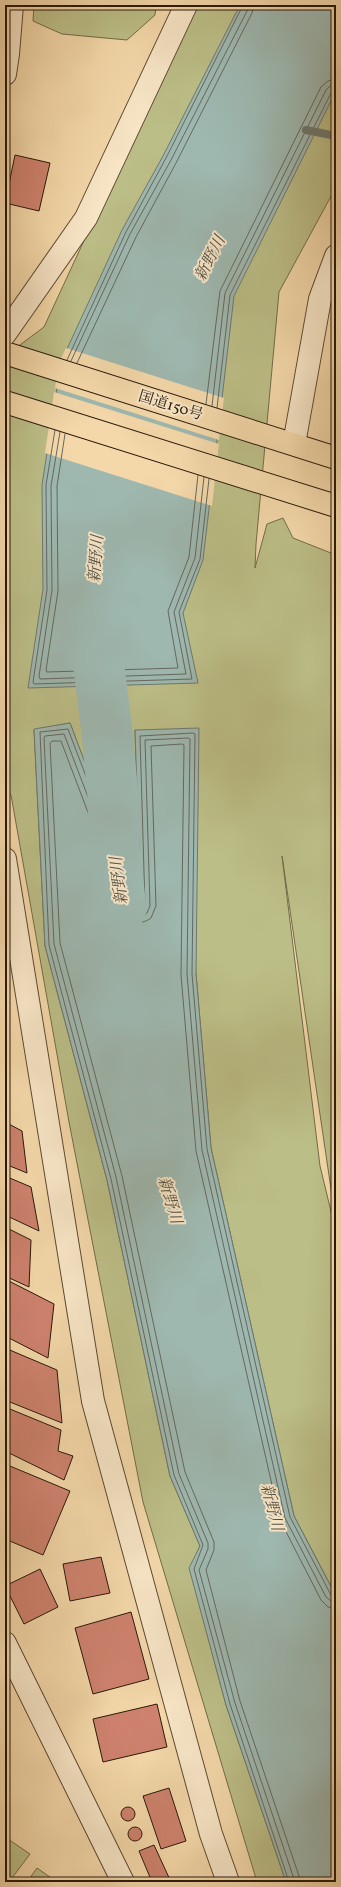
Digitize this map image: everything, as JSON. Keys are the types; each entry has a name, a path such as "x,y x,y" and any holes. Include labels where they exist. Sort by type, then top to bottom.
{"highway":[{"name":"国道150号","path":"15,356 336,458"},
{"path":"8,403 336,506"}],"street":[{"path":"5,74 12,5"},
{"path":"5,334 86,218 186,5"},
{"path":"294,444 320,299 336,256"},
{"path":"5,859 93,1401 211,1834 228,1882"},
{"path":"5,1643 123,1882"}],"green space":[{"path":"34,5 156,5 155,15 127,40 62,34 33,21"},
{"path":"188,5 336,5 336,187 279,292 255,568 267,524 283,518 293,538 336,555 336,1223 282,856 320,1166 336,1232 336,1596 294,1516 211,1148 196,974 135,730 141,912 70,723 34,730 45,946 107,1180 170,1476 200,1546 190,1569 226,1705 286,1882 257,1882 143,1502 69,1122 11,795 5,789 5,356 44,327 132,137"},
{"path":"5,1837 30,1854 9,1882 5,1882"},
{"path":"37,1868 57,1882 27,1882"}],"water":[{"path":"240,5 336,5 336,91 234,296 203,560 183,613 198,683 28,688 43,589 42,485 61,362 122,230 163,156"},
{"path":"70,723 141,911 135,730 199,728 196,974 211,1148 294,1516 336,1596 336,1882 286,1882 226,1705 189,1568 200,1546 170,1476 107,1180 45,946 34,729"}],"pier":[{"path":"66,348 224,398 219,440 55,388 59,362"},
{"path":"54,392 219,444 212,506 45,453"}],"building":[{"path":"15,155 50,163 39,211 5,203"},
{"path":"5,1122 22,1131 27,1173 5,1164"},
{"path":"5,1176 31,1187 39,1231 5,1215"},
{"path":"5,1227 31,1240 29,1287 5,1276"},
{"path":"5,1279 54,1304 48,1358 5,1336"},
{"path":"5,1348 57,1370 62,1423 5,1400"},
{"path":"5,1407 61,1430 58,1451 73,1456 64,1480 5,1451"},
{"path":"5,1464 70,1491 43,1555 5,1539"},
{"path":"101,1557 110,1593 70,1601 63,1564"},
{"path":"40,1569 58,1607 24,1624 5,1586"},
{"path":"131,1612 149,1679 93,1694 75,1628"},
{"path":"157,1704 167,1747 103,1762 93,1719"},
{"path":"169,1788 186,1841 161,1849 143,1796"},
{"path":"125,1807 131,1807 135,1811 135,1817 131,1821 125,1821 121,1817 121,1811"},
{"path":"132,1827 138,1827 142,1831 142,1837 138,1841 132,1841 128,1837 128,1831"},
{"path":"154,1845 171,1882 152,1882 139,1851"}],"waterway":[{"path":"306,130 336,136"},
{"name":"新野川","path":"94,615 113,797 114,849 121,908"}]}
